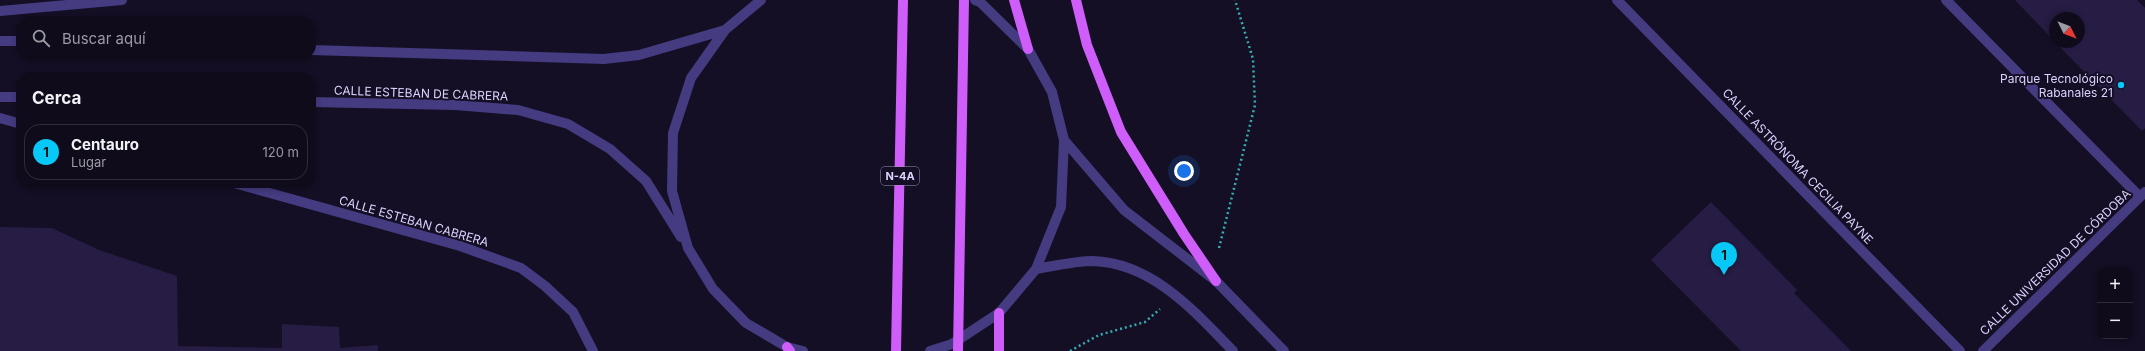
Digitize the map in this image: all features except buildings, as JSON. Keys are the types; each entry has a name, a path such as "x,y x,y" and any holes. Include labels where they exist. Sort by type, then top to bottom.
{"main road":[{"name":"N-4A","path":"896,351 903,0"},
{"path":"958,351 964,0"},
{"path":"1014,0 1028,49"},
{"path":"1076,0 1087,45 1121,132 1216,281"},
{"path":"999,313 999,351"}],"street":[{"path":"0,11 122,0"},
{"path":"761,0 725,30 691,78 673,133 672,191 688,248 713,289 746,322 789,349 803,351"},
{"path":"930,351 952,344 999,313 1036,269 1061,207 1064,140 1052,92 1028,49 980,2 975,0"},
{"name":"CALLE ASTRÓNOMA CECILIA PAYNE","path":"1617,0 1960,351"},
{"path":"1946,0 2142,195"},
{"path":"316,50 604,59 639,55 725,30"},
{"path":"0,41 16,42"},
{"path":"0,97 16,97"},
{"name":"CALLE ESTEBAN DE CABRERA","path":"316,102 455,105 518,110 568,124 610,149 646,181 688,248"},
{"path":"0,118 16,123"},
{"path":"1064,140 1124,210 1216,281 1284,351"},
{"name":"CALLE ESTEBAN CABRERA","path":"252,188 460,246 521,268 545,286 573,312 594,351"},
{"name":"CALLE UNIVERSIDAD DE CÓRDOBA","path":"1983,351 2142,195"},
{"path":"1036,269 1093,261 1118,265 1144,274 1174,294 1190,307 1233,351"}],"path":[{"path":"1205,265 1215,256 1220,246 1255,105 1253,59 1235,0"},
{"path":"1070,351 1099,335 1145,322 1174,294"}],"place":[{"name":"Parque Tecnológico Rabanales 21","path":"2121,85"},
{"name":"Centauro","path":"1724,275"}]}
